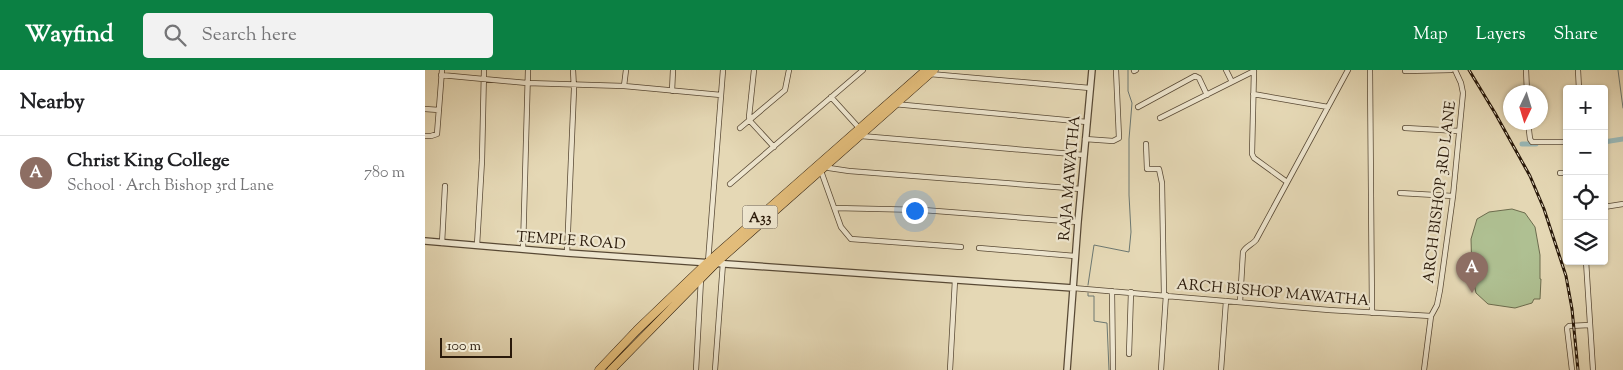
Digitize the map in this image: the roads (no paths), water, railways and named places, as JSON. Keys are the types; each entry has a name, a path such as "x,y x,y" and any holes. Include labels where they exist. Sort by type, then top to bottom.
{"highway":[{"name":"A33","path":"599,370 637,330 716,263 930,71"},
{"name":"A33","path":"611,370 716,263"}],"street":[{"path":"477,245 482,160 484,70"},
{"path":"523,249 528,70"},
{"path":"567,253 574,89 573,70"},
{"path":"624,86 626,70"},
{"path":"671,91 673,70"},
{"path":"715,370 716,263 723,70"},
{"path":"753,70 750,121 774,147"},
{"path":"740,128 785,90 789,70"},
{"path":"730,184 863,70"},
{"name":"RAJA MAWATHA","path":"1067,370 1092,70"},
{"path":"1085,139 1113,141 1119,138 1117,70"},
{"path":"1226,70 1232,82"},
{"path":"1160,118 1254,70"},
{"path":"1254,70 1252,154 1287,182"},
{"path":"1240,302 1243,252 1245,248 1256,240 1349,70"},
{"path":"1370,70 1372,313"},
{"path":"1405,71 1451,70"},
{"name":"ARCH BISHOP 3RD LANE","path":"1424,370 1431,316 1437,305 1440,290 1453,196 1463,88 1455,70"},
{"path":"1526,70 1527,85"},
{"path":"1578,70 1579,85"},
{"path":"930,71 1090,88"},
{"path":"425,136 437,134 441,72 483,80 624,86 721,95"},
{"path":"1138,107 1195,76 1199,78 1207,95"},
{"path":"1253,94 1328,107"},
{"path":"831,97 861,133 1084,155"},
{"path":"893,103 1087,122"},
{"path":"425,109 439,110"},
{"path":"1405,128 1459,131"},
{"path":"1529,130 1532,142 1563,142"},
{"path":"1146,144 1147,169 1159,170 1162,183 1165,295 1161,370"},
{"path":"961,247 851,239 841,227 821,167 849,171 1081,189"},
{"path":"442,243 445,186"},
{"path":"1400,193 1453,196"},
{"path":"1608,206 1623,204"},
{"path":"835,208 932,211 1078,222"},
{"name":"TEMPLE ROAD","path":"425,241 567,253 1073,288"},
{"path":"979,248 1075,256"},
{"path":"1586,265 1593,370"},
{"path":"696,370 701,278"},
{"path":"950,370 955,280"},
{"name":"ARCH BISHOP MAWATHA","path":"1073,288 1372,313 1431,316"},
{"path":"1112,291 1113,370"},
{"path":"1129,354 1131,292"},
{"path":"1221,370 1226,301"},
{"path":"1572,370 1567,328 1574,324 1590,325"}],"waterway":[{"path":"1088,285 1094,245 1129,252 1131,232 1129,139 1132,103 1128,91 1128,70"},
{"path":"1618,70 1623,108"},
{"path":"1608,141 1623,139"},
{"path":"1522,144 1536,144"},
{"path":"1088,293 1088,296 1094,296 1094,321 1107,323 1109,370"}],"railway":[{"path":"1469,70 1530,176 1544,209 1566,276 1572,309 1578,370"}],"place":[{"name":"Christ King College","path":"1472,293"}]}
